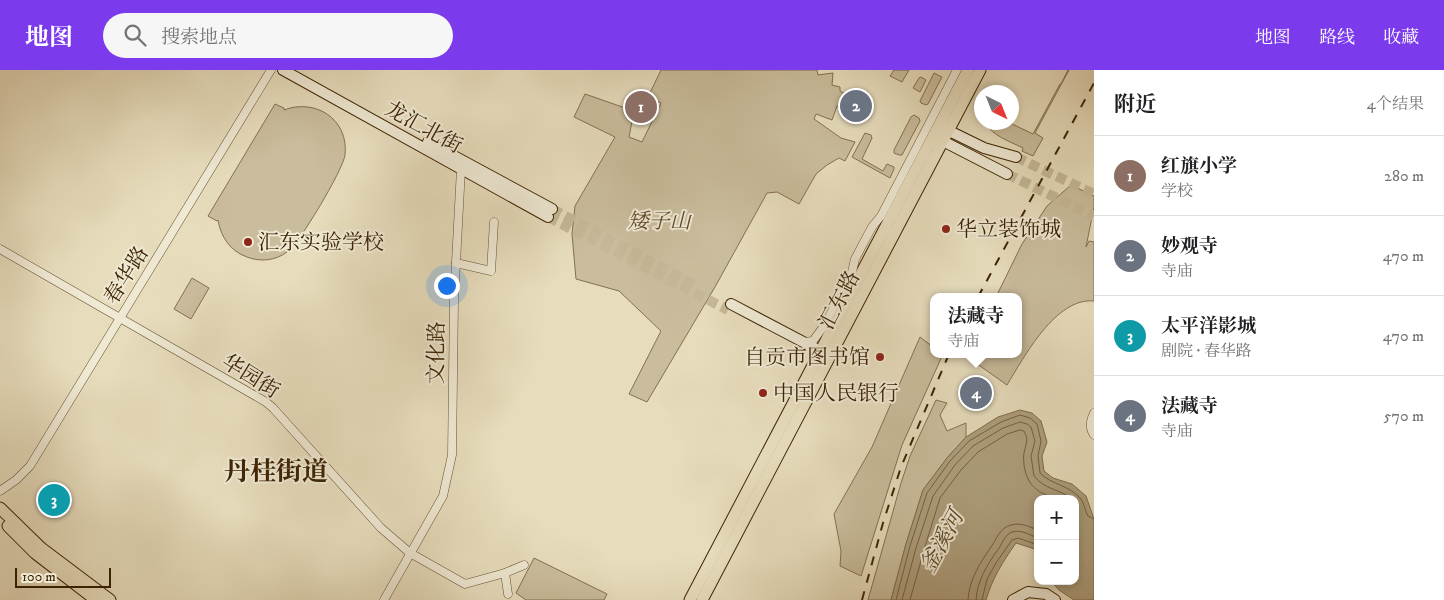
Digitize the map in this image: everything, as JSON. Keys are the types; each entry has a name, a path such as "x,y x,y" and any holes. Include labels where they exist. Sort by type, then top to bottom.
{"main road":[{"name":"龙汇北街","path":"283,70 463,165"},
{"name":"龙汇北街","path":"294,70 550,213"},
{"name":"汇东路","path":"941,133 968,70"},
{"name":"汇东路","path":"702,600 824,357 941,133 980,70"},
{"path":"941,133 1013,156 1007,157 1002,163 1005,173 941,133"},
{"path":"730,307 804,342 824,357 730,307"},
{"name":"汇东路","path":"690,600 824,357"},
{"path":"0,508 41,548 110,600"},
{"path":"0,519 35,554 96,600"},
{"path":"1013,600 1028,592 1046,594 1055,600"},
{"path":"1023,600 1029,596 1046,600"}],"street":[{"name":"春华路","path":"0,491 16,480 30,466 271,70"},
{"path":"804,342 813,341 824,326 852,272 855,259 872,227 881,216 957,70"},
{"name":"文化路","path":"410,553 443,496 452,455 454,300 463,165"},
{"path":"456,263 490,271 494,222"},
{"name":"华园街","path":"0,249 266,402 381,528 410,553 465,584 505,573 524,565"},
{"path":"1094,413 1090,430 1094,436"},
{"path":"384,600 410,553"},
{"path":"505,573 508,594"}],"green space":[{"name":"矮子山","path":"661,70 817,70 818,75 833,73 832,85 840,87 840,91 847,95 840,107 837,106 832,120 816,114 814,119 841,138 855,142 845,161 839,158 816,174 799,204 777,192 767,193 715,287 647,402 629,394 661,331 619,291 576,279 572,234 575,206 615,137 574,117 585,94 634,111 629,137 642,142 661,103 648,97"},
{"path":"894,70 909,70 902,82 890,76"},
{"path":"1069,70 1035,133 1043,138 1033,156 1022,151 1023,148 991,130 1019,130 1019,127 1033,134"},
{"path":"934,73 942,77 926,105 920,101"},
{"path":"921,77 926,80 920,92 913,88"},
{"path":"275,104 284,108 284,110 307,107 318,109 328,114 342,131 345,142 345,155 329,190 293,246 278,257 257,260 241,254 231,247 221,232 218,220 208,216"},
{"path":"914,115 920,121 902,155 894,153 911,117"},
{"path":"865,133 871,135 872,138 862,159 883,171 887,164 894,167 890,178 852,157"},
{"path":"1071,185 1094,196 1094,207 1086,247 1089,241 1094,242 1094,301 1080,302 1067,308 1054,318 1032,345 1007,385 969,358 1022,358 1022,293 998,293 1022,244 1047,206"},
{"path":"192,278 209,288 191,319 174,309"},
{"path":"920,337 930,345 930,358 941,358 902,445 861,576 840,566 841,551 834,514 872,447"},
{"path":"936,400 947,403 940,415 947,431 966,423 966,437 947,458 923,490 891,600 868,600 910,456"},
{"path":"534,558 607,594 604,600 526,600 516,593"}],"water":[{"name":"釜溪河","path":"1020,410 1032,413 1041,421 1047,442 1042,456 1044,471 1053,478 1072,484 1086,496 1094,519 1094,600 1074,600 1055,585 1079,585 1079,495 1034,495 1034,549 1016,543 998,570 986,600 891,600 923,490 947,458 966,437 998,417"}],"tunnel":[{"path":"1016,157 1094,194"},
{"path":"1007,174 1094,216"},
{"path":"552,209 695,285"},
{"path":"548,217 728,310"}],"railway":[{"path":"980,293 1094,83"},
{"path":"862,600 883,523 901,467 947,358"}],"place":[{"name":"妙观寺","path":"856,106"},
{"name":"红旗小学","path":"641,107"},
{"name":"华立装饰城","path":"946,229"},
{"name":"汇东实验学校","path":"248,242"},
{"name":"自贡市图书馆","path":"880,357"},
{"name":"中国人民银行","path":"763,393"},
{"name":"法藏寺","path":"976,393"},
{"name":"太平洋影城","path":"54,500"}],"district":[{"name":"丹桂街道","path":"276,471"}]}
